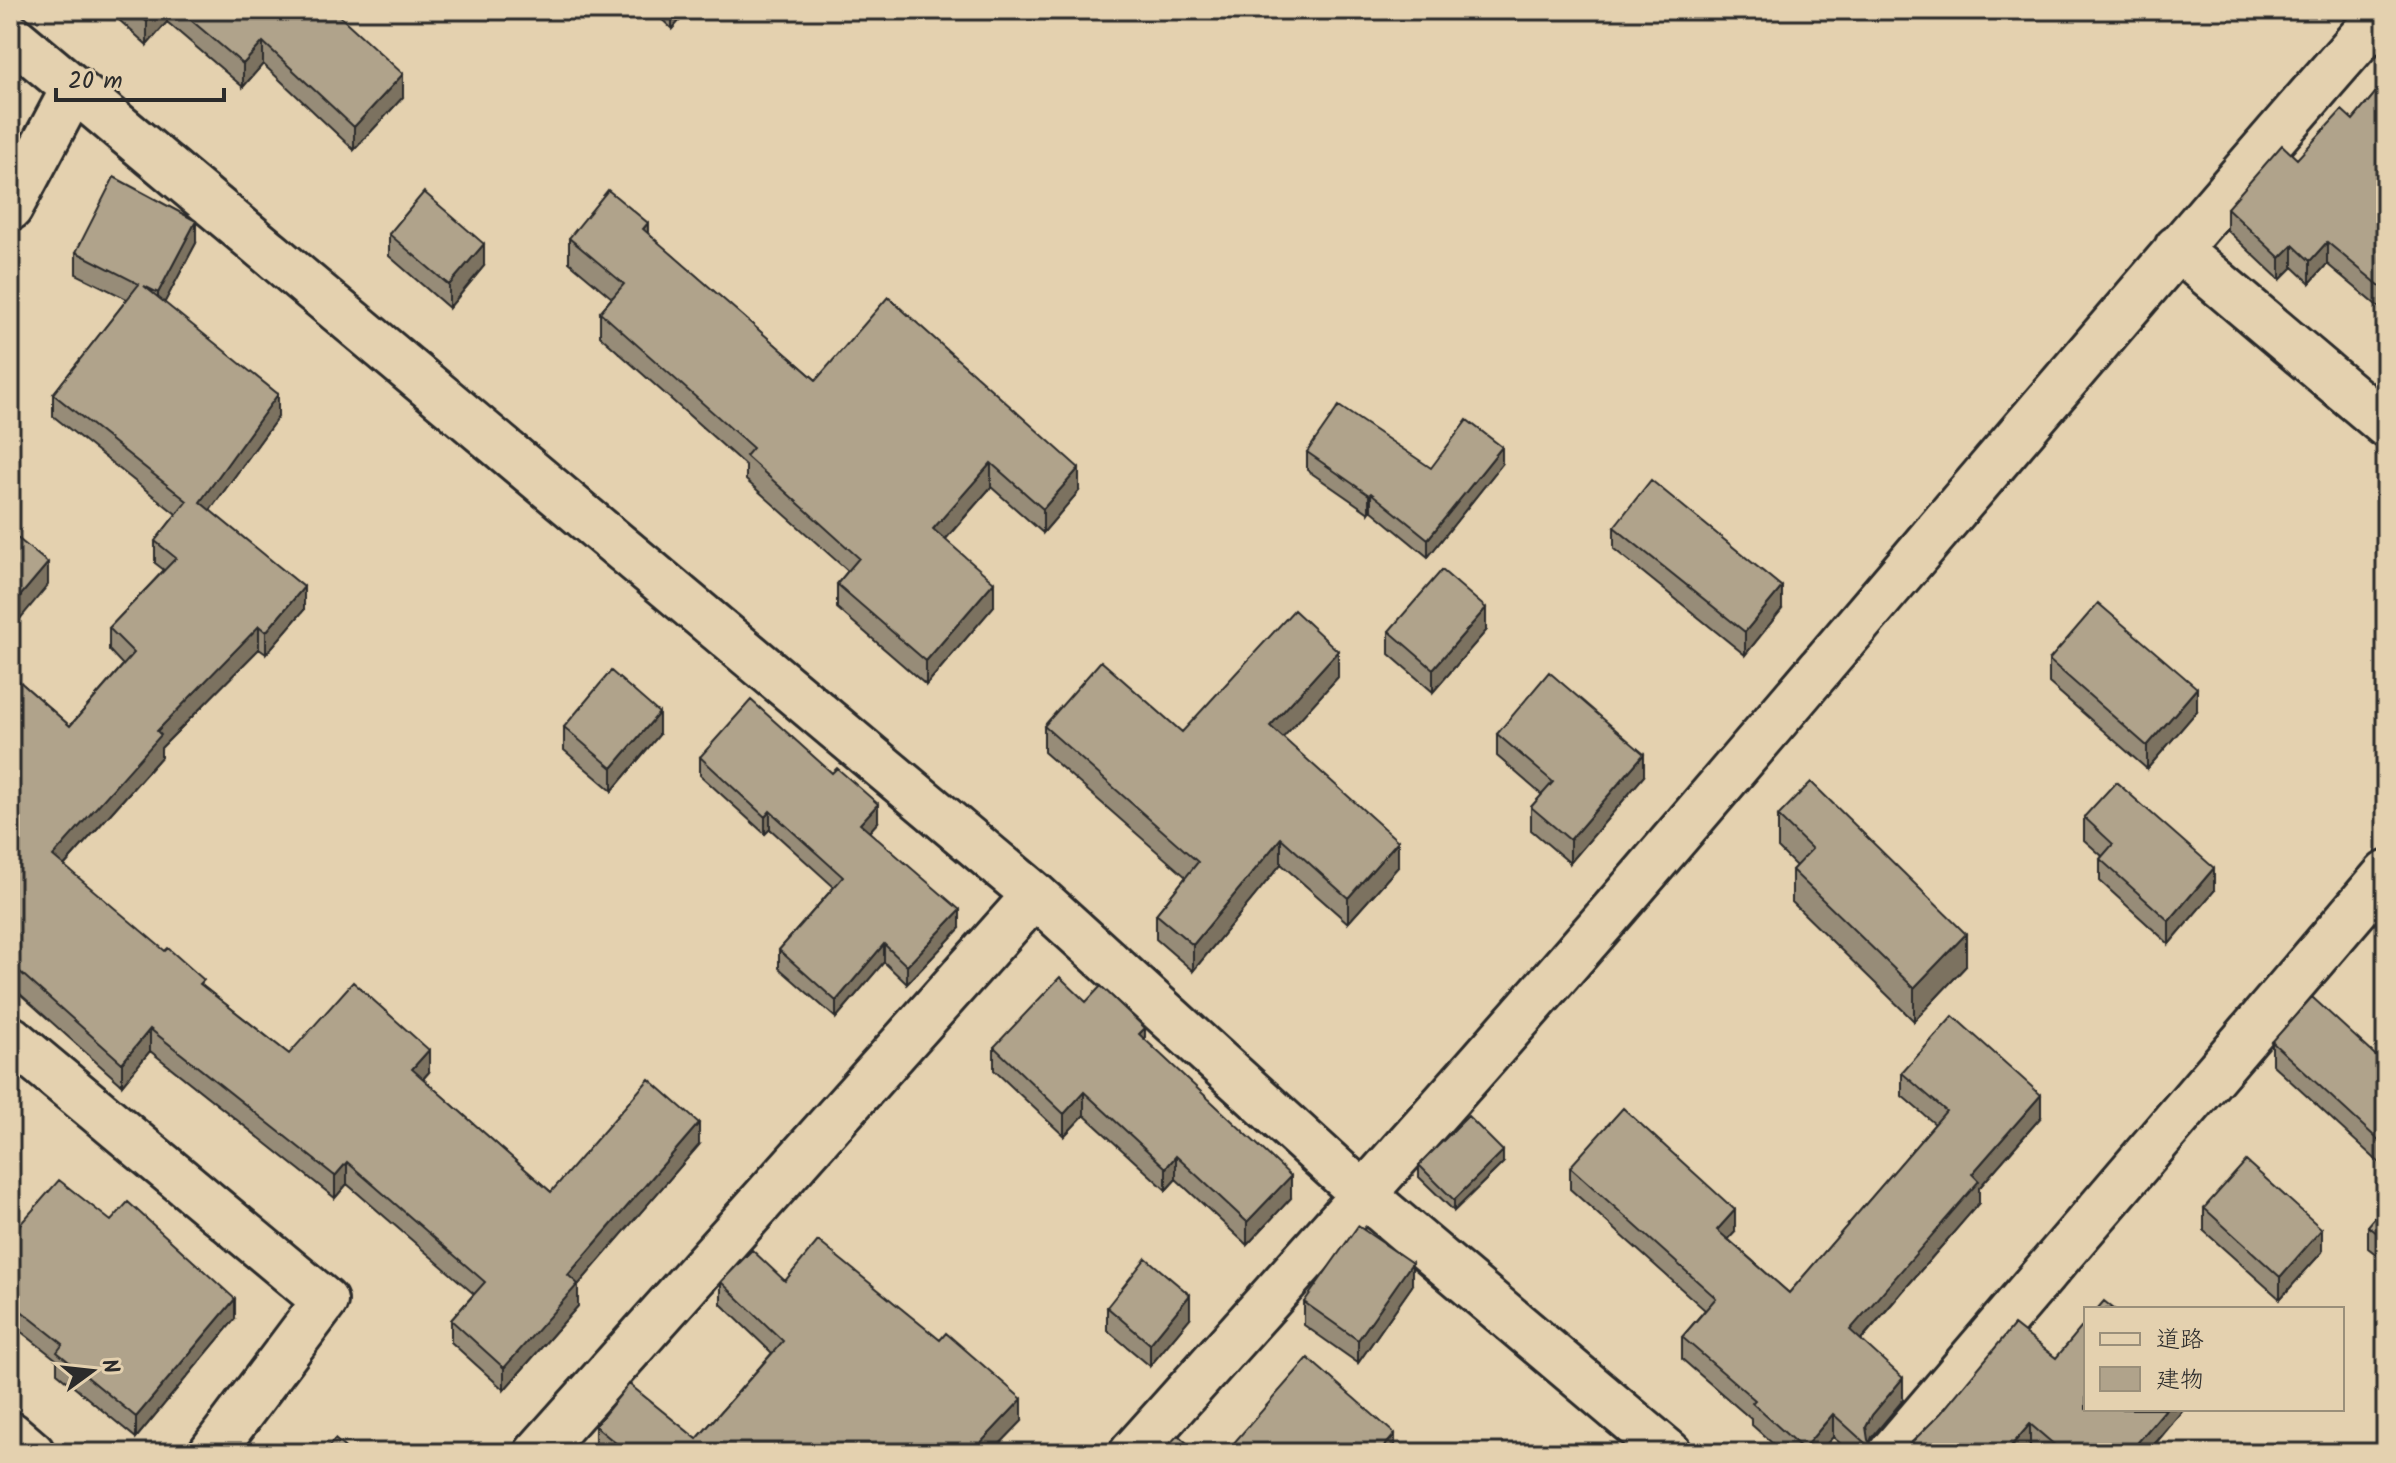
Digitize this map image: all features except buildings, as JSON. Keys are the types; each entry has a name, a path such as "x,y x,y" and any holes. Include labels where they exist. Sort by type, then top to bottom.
{"street":[{"path":"31,10 10,35 1035,895 1364,1195 1669,1453"},
{"path":"1132,1453 1364,1195 1658,858 2177,248 2385,10"},
{"path":"10,208 74,88"},
{"path":"2177,248 2386,425"},
{"path":"1891,1453 2386,874"},
{"path":"537,1453 1035,895"},
{"path":"10,1038 325,1301 211,1453"},
{"path":"10,1434 32,1453"}]}
